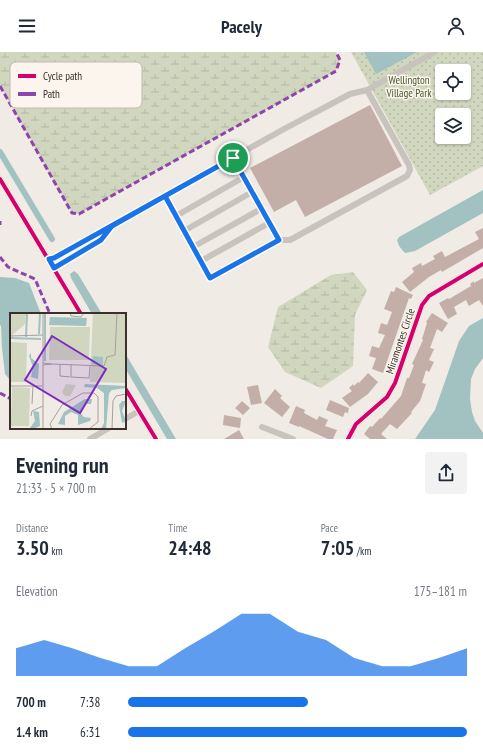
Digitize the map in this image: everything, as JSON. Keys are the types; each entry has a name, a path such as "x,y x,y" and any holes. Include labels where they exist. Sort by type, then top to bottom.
{"street":[{"path":"49,259 54,258 112,226 284,129 350,94 367,90 435,52"},
{"path":"165,196 210,278 279,240 290,240 407,176 410,170 409,165 367,90"},
{"path":"233,158 279,240"},
{"path":"176,216 244,177"},
{"path":"0,180 80,313"},
{"path":"184,231 252,192"},
{"path":"193,247 261,209"},
{"path":"201,261 269,223"},
{"path":"54,268 101,240 112,226"},
{"name":"Miramontes Circle","path":"348,439 356,424 387,397 395,383 425,300 429,296 483,264"},
{"path":"126,390 156,439"},
{"path":"126,418 139,411"},
{"path":"262,427 294,439"},
{"path":"90,439 107,429"}],"green space":[{"path":"0,52 336,52 340,60 336,71 79,214 72,213 12,108 142,108 142,62 10,62 10,104 0,86"},
{"name":"Wellington Village Park","path":"351,52 483,52 483,166 430,195"},
{"path":"353,272 367,290 355,315 353,366 321,388 285,372 268,347 278,307 331,275"}],"water":[{"path":"364,52 417,52 376,74"},
{"path":"483,190 483,213 415,251 405,253 398,244 397,240 399,237"},
{"path":"74,271 78,274 101,313 91,313 70,274"},
{"path":"0,277 15,278 29,283 41,313 10,313 10,380 5,374 0,325"},
{"path":"483,318 483,358 475,369 471,379 470,399 472,412 475,421 483,433 483,439 415,439 435,410 459,341 469,326"},
{"path":"126,355 176,439 167,439 126,370"}],"building":[{"path":"370,105 402,166 305,217 296,200 274,212 250,168"},
{"path":"483,228 483,248 442,272 441,270 429,277 410,292 402,282 414,272 412,268 421,263 422,266 435,259 433,256 442,251 445,257 479,239 475,232"},
{"path":"483,278 483,306 479,300 469,306 466,300 454,307 457,314 448,319 439,303 471,286 470,284 474,281 474,283"},
{"path":"396,287 413,295 411,299 409,298 383,373 372,369 376,358 369,356 372,346 379,348 385,335 378,333 381,323 387,325 392,312 384,309 391,291 394,292"},
{"path":"432,313 448,323 442,332 437,329 430,348 434,349 429,360 434,362 429,372 426,370 422,383 426,384 420,401 411,412 412,413 397,429 390,424 381,434 387,439 370,439 364,434 370,426 372,427 380,418 381,419 401,396 407,378 409,378 414,365 412,364 423,340 426,322"},
{"path":"368,373 378,382 368,394 350,407 342,398 352,391 349,388 353,384 354,386 358,382 359,383"},
{"path":"258,385 262,403 251,405 247,387"},
{"path":"275,389 282,396 280,398 290,407 282,417 264,403"},
{"path":"330,400 349,408 348,413 345,412 343,417 326,410"},
{"path":"242,401 250,408 243,415 235,408"},
{"path":"296,406 305,410 304,413 317,420 319,416 328,420 325,426 337,430 333,439 328,439 289,423"},
{"path":"224,415 241,418 240,428 223,425"},
{"path":"239,430 244,439 224,439"}],"waterway":[{"path":"0,152 52,239"}],"marked path":[{"path":"12,108 72,213 79,214 336,71 340,60 336,52"},
{"path":"0,86 10,104"},
{"path":"0,257 8,267 35,279 50,313"},
{"path":"0,393 10,398"}],"cycle path":[{"path":"0,179 80,313"},
{"path":"348,439 356,424 387,397 395,383 422,305 429,296 483,264"},
{"path":"126,390 156,439"}],"route":[{"path":"233,158 279,240 210,278 165,196 112,226 101,240 54,268 49,259 54,258 233,158"}]}
